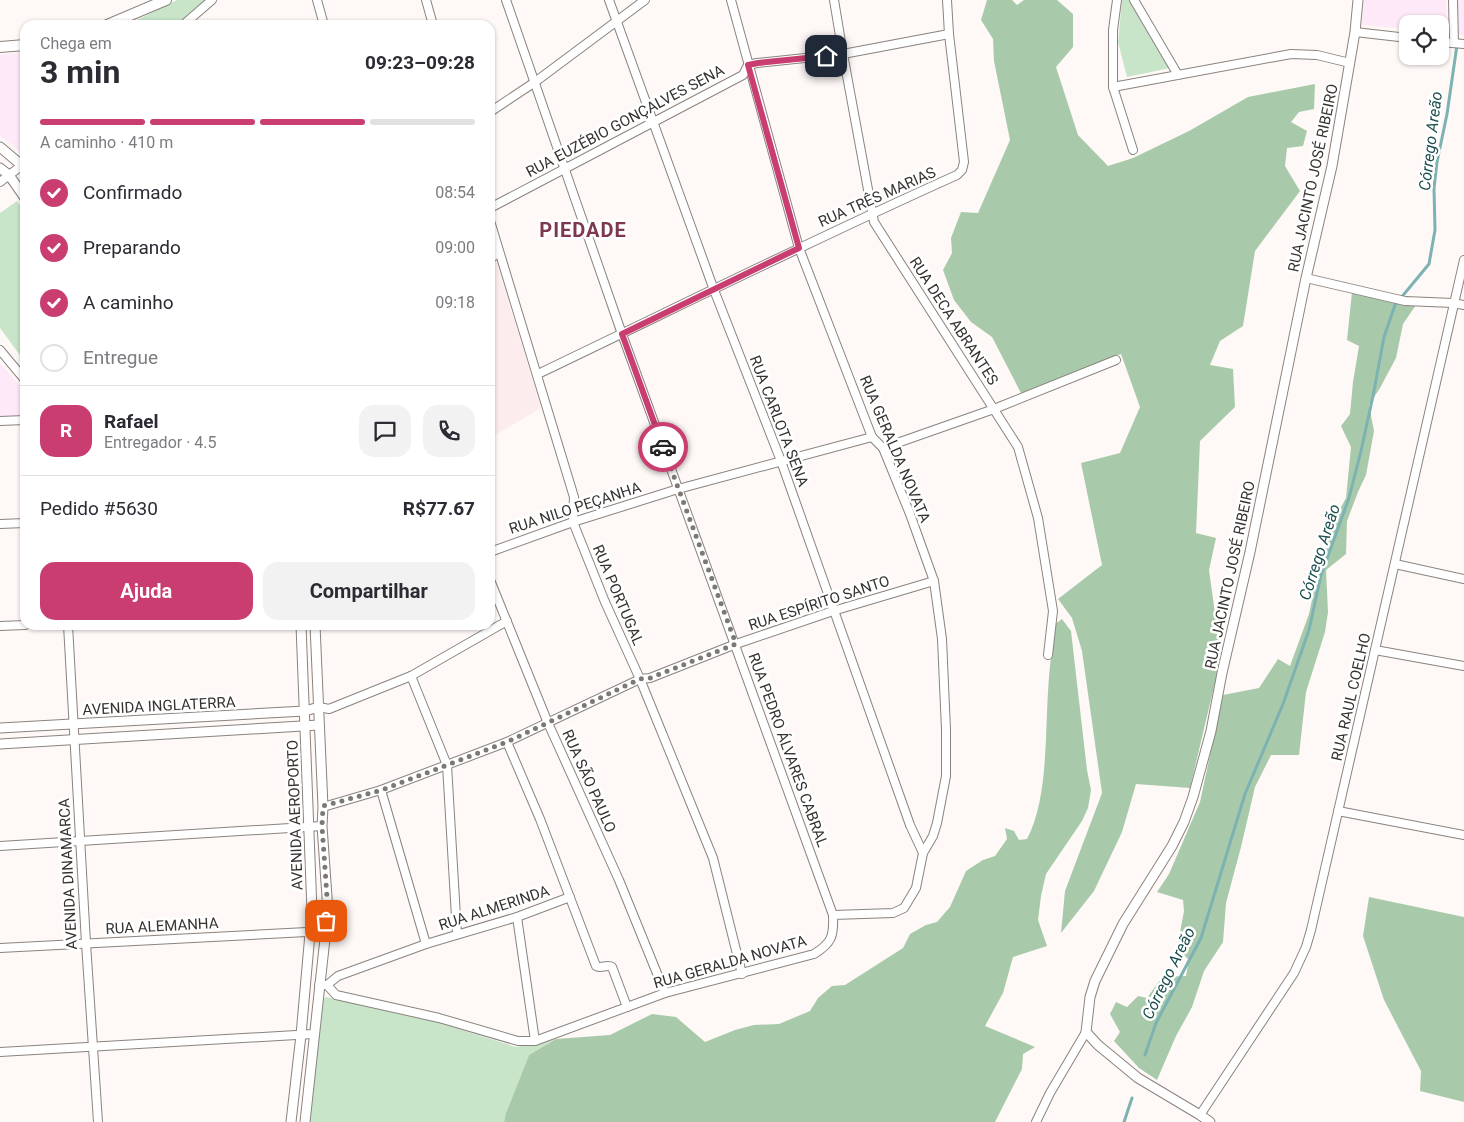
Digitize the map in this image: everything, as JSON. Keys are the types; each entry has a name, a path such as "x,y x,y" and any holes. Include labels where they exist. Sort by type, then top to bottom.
{"main road":[{"path":"118,20 161,1"},
{"path":"0,47 20,45"}],"street":[{"path":"189,20 212,0"},
{"path":"319,0 323,20"},
{"path":"426,0 431,20"},
{"name":"RUA PEDRO ÁLVARES CABRAL","path":"506,0 622,334 833,915"},
{"name":"RUA CARLOTA SENA","path":"608,0 714,290 781,461 910,825 923,853"},
{"path":"495,109 535,82 645,0"},
{"name":"RUA GERALDA NOVATA","path":"323,985 336,995 439,1018 518,1041 535,1041 665,993 814,954 830,942 834,929 833,915 899,912 904,908 916,888 923,853 935,830 946,776 942,638 934,581 910,514 883,448 872,437 799,248 731,0"},
{"name":"RUA DECA ABRANTES","path":"834,0 842,54 874,222 1018,447 1038,518 1053,611 1048,655"},
{"path":"748,65 842,54 949,34 947,0"},
{"path":"1118,0 1113,30 1113,87 1133,150"},
{"path":"1134,0 1178,75"},
{"name":"RUA JACINTO JOSÉ RIBEIRO","path":"1036,1122 1050,1093 1086,1032 1090,997 1102,965 1123,924 1172,846 1184,822 1193,797 1212,730 1222,674 1250,552 1306,278 1332,166 1355,32 1358,0"},
{"path":"1453,0 1454,43"},
{"path":"1355,32 1399,37"},
{"name":"RUA TRÊS MARIAS","path":"538,374 872,213 957,175 962,170 964,162 949,34"},
{"path":"1449,43 1464,44"},
{"path":"1113,87 1292,54 1317,55 1350,63"},
{"name":"RUA EUZÉBIO GONÇALVES SENA","path":"495,205 654,123 743,74 748,65"},
{"path":"0,147 20,162"},
{"path":"0,168 20,191"},
{"path":"0,182 20,168"},
{"name":"RUA PORTUGAL","path":"495,238 538,374 574,498 573,522 713,858 742,974"},
{"path":"495,255 499,252"},
{"name":"RUA RAUL COELHO","path":"1200,1115 1294,973 1306,947 1396,564 1464,260"},
{"path":"1306,278 1404,301 1464,305"},
{"path":"0,350 20,374"},
{"path":"883,448 994,409 1116,360"},
{"path":"0,421 20,420"},
{"name":"RUA NILO PEÇANHA","path":"495,550 573,522 678,489 872,437"},
{"path":"0,524 20,523"},
{"path":"1396,564 1464,579"},
{"name":"RUA ESPÍRITO SANTO","path":"323,806 382,790 507,742 640,679 650,678 736,644 833,611 934,581"},
{"name":"RUA SÃO PAULO","path":"495,592 548,723 619,880 665,993"},
{"path":"495,628 507,621"},
{"path":"0,626 20,625"},
{"name":"AVENIDA DINAMARCA","path":"68,630 98,1122"},
{"name":"AVENIDA AEROPORTO","path":"290,1122 301,1035 312,911 302,630"},
{"name":"AVENIDA AEROPORTO","path":"305,1122 313,1034 323,985 328,911 322,826 323,806 315,630"},
{"path":"319,707 329,709 411,676 491,630"},
{"path":"1376,650 1464,666"},
{"path":"411,676 447,765 457,934"},
{"name":"AVENIDA INGLATERRA","path":"0,728 305,711 319,707"},
{"path":"319,725 329,709"},
{"name":"AVENIDA INGLATERRA","path":"0,744 319,725"},
{"name":"RUA ALMERINDA","path":"323,985 338,976 426,944 517,916 570,896 507,742"},
{"path":"382,790 426,944"},
{"path":"1338,811 1464,835"},
{"path":"0,846 322,826"},
{"path":"570,896 596,966 612,967 627,1007"},
{"path":"517,916 535,1041"},
{"name":"RUA ALEMANHA","path":"0,948 326,932"},
{"path":"1086,1032 1098,1045 1138,1078 1210,1122"},
{"path":"0,1052 313,1034"}],"shaded area":[{"path":"1364,0 1446,0 1447,15 1399,15 1399,28 1362,25"},
{"path":"1456,0 1464,0 1464,36 1457,34"},
{"path":"20,53 20,152 0,136 0,55"},
{"path":"495,262 541,408 495,435"},
{"path":"0,363 20,386 20,415 0,417"}],"green space":[{"path":"177,0 205,0 181,20 137,20"},
{"path":"987,0 1012,0 1017,5 1024,0 1057,0 1073,14 1073,47 1056,67 1078,135 1108,166 1133,158 1189,131 1248,97 1315,84 1314,109 1299,112 1291,122 1307,131 1303,146 1287,148 1285,166 1300,191 1255,251 1243,326 1220,341 1210,365 1233,369 1235,407 1200,441 1196,533 1216,538 1209,570 1221,657 1190,788 1136,784 1122,832 1094,891 1061,933 1065,891 1102,793 1082,651 1072,618 1058,599 1102,565 1081,463 1120,453 1140,407 1121,354 1071,373 1022,395 992,337 971,322 954,300 943,270 952,253 951,238 961,212 978,213 1010,140 994,61 993,39 981,20"},
{"path":"1122,0 1130,0 1170,68 1127,77 1118,42"},
{"path":"17,201 20,206 20,355 0,328 0,213"},
{"path":"1352,292 1416,305 1403,324 1396,358 1369,405 1374,431 1366,475 1347,521 1346,554 1326,570 1328,612 1325,632 1306,692 1299,755 1271,755 1255,787 1226,903 1223,942 1204,971 1192,1007 1176,1036 1157,1080 1139,1068 1114,1041 1120,1032 1110,1014 1116,1002 1127,1007 1138,996 1147,998 1162,977 1186,976 1189,960 1177,948 1184,911 1183,900 1157,892 1169,874 1200,802 1223,695 1259,688 1278,659 1290,666 1309,614 1319,566 1336,516 1346,498 1351,447 1341,426 1350,414 1359,346 1347,340"},
{"path":"1062,619 1071,631 1091,790 1088,808 1082,821 1046,874 1038,920 1047,946 1013,957 1003,993 985,1026 1035,1047 1023,1054 1022,1069 995,1122 504,1122 529,1055 556,1039 610,1035 652,1014 676,1017 705,1042 735,1030 754,1025 779,1024 810,1011 818,998 832,986 845,985 903,948 910,934 926,925 937,922 950,907 966,871 983,860 995,856 1007,839 1005,828 1014,831 1019,840 1027,839 1034,823 1042,787 1048,684 1055,624"},
{"path":"1369,897 1464,917 1464,1102 1420,1091 1421,1071 1384,1000 1363,936"},
{"path":"326,997 427,1019 516,1047 556,1039 529,1055 504,1122 310,1122 322,1000"}],"waterway":[{"name":"Córrego Areão","path":"1145,1055 1156,1023 1201,938 1245,794 1283,704 1309,630 1321,575 1349,498 1373,396 1384,337 1395,305 1429,264 1435,230 1434,188 1437,162 1447,114 1457,45"},
{"name":"Córrego Areão","path":"1124,1122 1132,1098"}],"way so far":[{"path":"326,921 328,911 322,826 323,806 382,790 507,742 640,679 650,678 736,644 663,447"}],"district":[{"name":"PIEDADE","path":"583,230"}],"route":[{"path":"663,447 622,334 799,248 748,65 826,56"}]}
